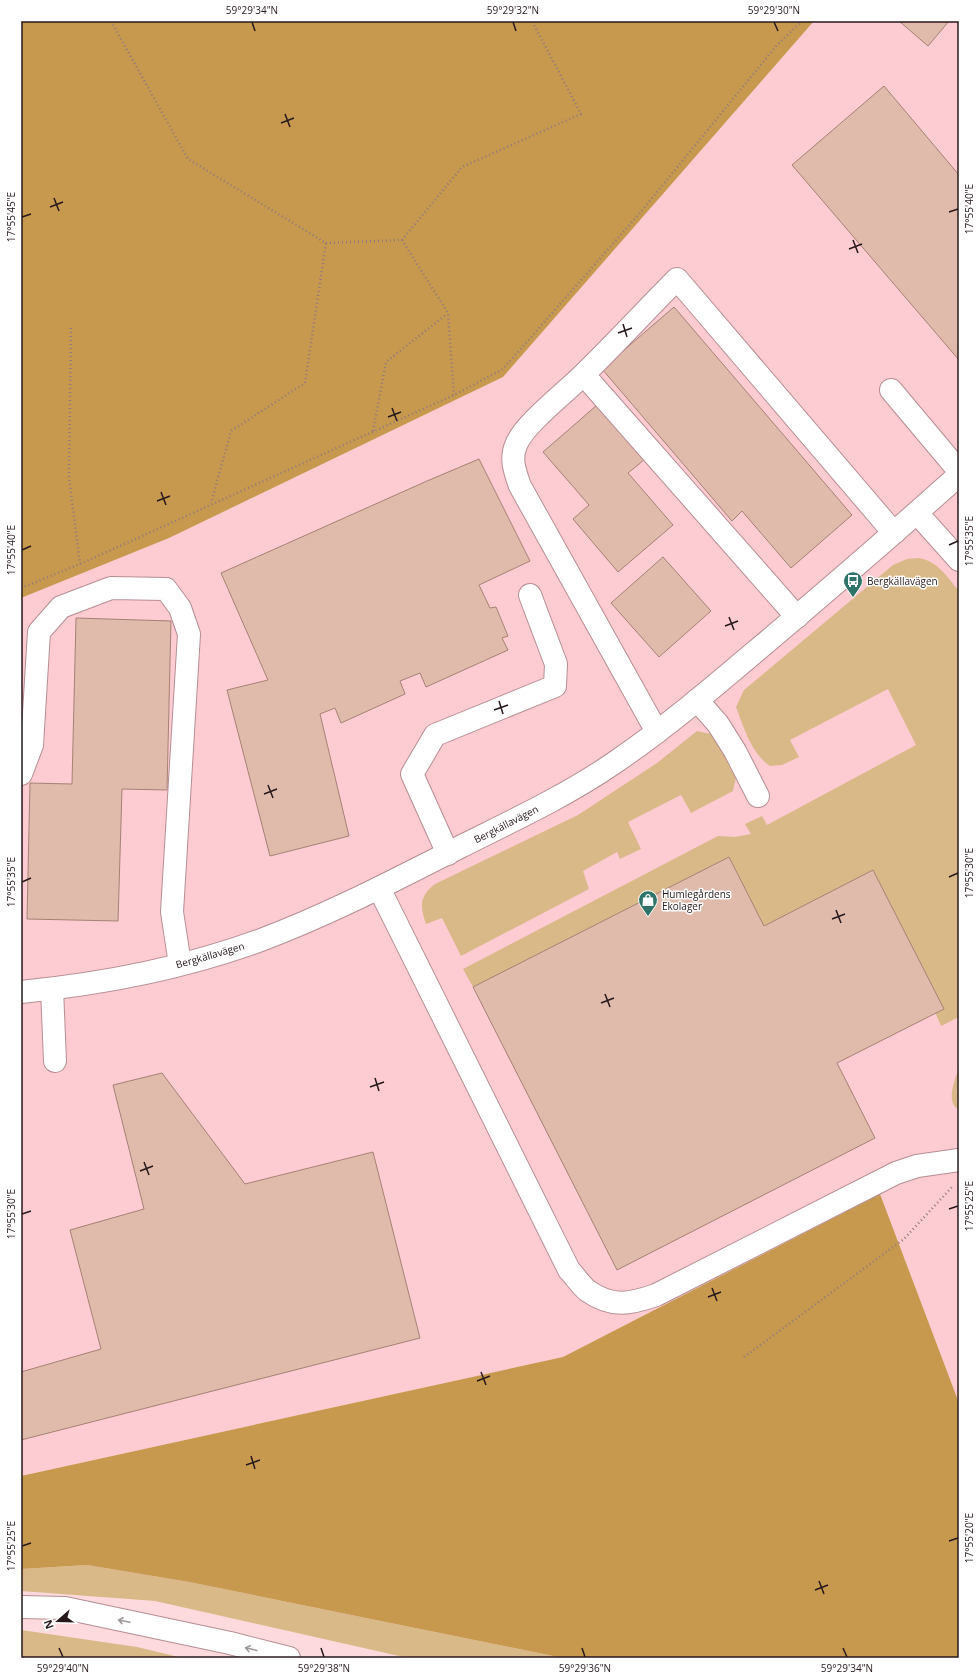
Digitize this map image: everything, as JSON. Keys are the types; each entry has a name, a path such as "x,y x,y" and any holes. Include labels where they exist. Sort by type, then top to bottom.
{"main road":[{"path":"657,732 520,486 515,473 512,457 516,444 525,430 584,375 677,279 894,533"},
{"path":"584,375 797,617"},
{"path":"891,390 959,470"},
{"name":"Bergkällavägen","path":"21,992 52,989 136,974 180,964 260,940 378,888 547,803 613,764 657,732 797,617 959,475"},
{"path":"917,513 959,560"},
{"path":"21,774 32,745 39,632 61,607 111,588 166,588 180,608 189,634 172,912 180,964"},
{"path":"448,854 412,774 435,735 554,686 556,664 530,595"},
{"path":"697,700 718,724 732,746 758,796"},
{"path":"378,888 569,1270 587,1290 609,1302 633,1302 656,1295 896,1173 917,1166 959,1160"},
{"path":"52,989 55,1061"},
{"path":"21,1607 65,1608 230,1643 289,1658"}],"path":[{"path":"113,21 112,22 188,159 326,242 402,240 462,167 581,114 533,23 534,21"},
{"path":"21,588 80,564 373,430 454,395 503,369 639,214 777,45 802,21"},
{"path":"402,240 448,314 454,395"},
{"path":"211,504 230,431 305,383 326,242"},
{"path":"373,430 386,362 448,314"},
{"path":"71,328 69,477 80,564"},
{"path":"744,1357 904,1239 954,1184"}],"shaded area":[{"path":"21,21 814,21 503,377 169,538 21,598"},
{"path":"814,21 959,21 959,1403 880,1194 563,1357 21,1476 21,598 169,538 503,377"},
{"path":"919,558 932,562 937,566 959,591 959,1017 941,1026 873,870 764,926 729,857 473,987 463,969 718,836 735,837 751,834 745,824 762,816 767,825 916,745 888,689 790,740 799,757 782,765 770,766 763,761 753,747 736,707 744,690 893,565 907,559"},
{"path":"697,731 720,736 737,773 733,791 691,813 681,795 628,822 641,849 620,859 617,852 583,871 589,889 461,956 442,918 426,924 422,902 426,893 435,884 578,815 657,763"},
{"path":"959,1068 959,1110 953,1102 952,1090"},
{"path":"880,1194 959,1403 959,1658 563,1658 189,1582 87,1565 21,1569 21,1476 563,1357"},
{"path":"87,1565 189,1582 563,1658 408,1658 155,1601 21,1591 21,1569"},
{"path":"21,1630 137,1647 183,1658 21,1658"}],"building":[{"path":"899,21 949,21 928,46"},
{"path":"884,86 959,175 959,360 792,165"},
{"path":"674,307 852,515 791,568 742,511 732,521 602,369"},
{"path":"597,405 644,460 628,473 673,525 618,572 573,519 589,505 543,452"},
{"path":"479,459 530,561 479,585 490,608 496,607 508,636 502,638 508,650 426,687 420,673 400,681 405,694 341,723 335,708 320,714 349,836 270,856 227,690 268,680 221,573"},
{"path":"663,557 711,611 659,657 611,603"},
{"path":"76,618 171,621 167,790 122,789 118,921 27,919 30,783 72,784"},
{"path":"729,857 764,926 873,870 944,1009 837,1063 875,1138 617,1270 473,987"},
{"path":"162,1073 245,1184 373,1152 420,1338 21,1440 21,1372 101,1349 70,1230 144,1209 113,1085"}],"place":[{"name":"Bergkällavägen","path":"853,598"},
{"name":"Humlegårdens Ekolager","path":"648,917"}]}
